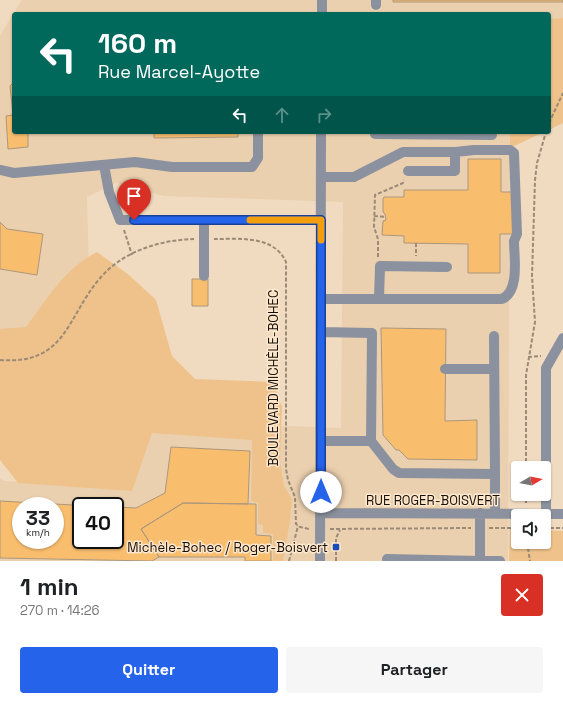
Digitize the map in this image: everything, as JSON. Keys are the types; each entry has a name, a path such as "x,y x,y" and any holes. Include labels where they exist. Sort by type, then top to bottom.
{"street":[{"path":"322,0 322,12"},
{"path":"0,170 14,173 135,162 172,167 252,167 258,158 258,134"},
{"path":"320,561 321,134"},
{"path":"375,134 492,134"},
{"path":"321,177 354,177 403,152 510,150 514,154 517,234 514,241 513,280 510,292 502,299 321,299"},
{"path":"408,171 455,170 455,152"},
{"path":"104,165 109,192 120,220 321,220"},
{"path":"204,220 204,276"},
{"path":"379,299 380,266 447,267"},
{"path":"321,332 372,333 371,441 396,472 495,474"},
{"path":"494,336 494,513"},
{"path":"546,509 546,368 563,338"},
{"path":"445,369 494,369"},
{"path":"321,441 371,441"},
{"name":"RUE ROGER-BOISVERT","path":"321,513 511,513"},
{"path":"480,513 480,560"},
{"name":"RUE ROGER-BOISVERT","path":"551,513 563,514"},
{"path":"387,559 500,561"}],"path":[{"path":"551,119 563,93"},
{"path":"526,461 526,375 534,322 532,276 535,180 537,163 545,134"},
{"path":"377,254 378,238 374,227 375,195 404,183"},
{"path":"374,216 386,217"},
{"path":"120,220 132,255"},
{"path":"0,360 26,359 49,350 64,334 102,276 116,264 132,255 166,241 199,238"},
{"name":"BOULEVARD MICHÈLE-BOHEC","path":"208,238 247,239 264,242 275,247 284,256 286,269 286,469 288,480 295,497 295,520 298,526"},
{"path":"416,243 416,252"},
{"path":"528,357 543,356"},
{"path":"289,561 298,526 305,529"},
{"path":"333,529 472,528"},
{"path":"489,528 511,528"},
{"path":"551,528 563,528"},
{"path":"336,561 336,538 340,530"},
{"path":"528,549 530,561"}],"shaded area":[{"path":"22,0 563,0 563,18 551,19 551,12 14,12"},
{"path":"12,16 12,134 510,134 508,561 0,561 0,478 4,481 123,486 156,421 341,428 343,202 164,196 116,183 87,197 89,266 27,334 0,336 0,35"},
{"path":"563,18 563,123 551,129 551,19"},
{"path":"510,134 540,134 510,148"},
{"path":"97,252 129,275 156,300 172,356 195,379 273,382 282,407 280,461 284,486 292,499 283,561 273,561 273,534 263,533 263,525 258,524 258,503 251,501 252,440 152,433 132,491 18,483 0,460 0,329 26,327 49,295 66,275"},
{"path":"510,529 511,549 551,549 551,530 563,531 563,561 509,561"}],"building":[{"path":"393,0 563,0 563,2 393,2"},
{"path":"12,84 12,105 10,86"},
{"path":"12,115 12,134 28,134 28,147 8,149 6,116"},
{"path":"154,134 238,134 238,137 154,138"},
{"path":"468,159 501,159 501,192 513,192 513,234 500,234 500,273 468,273 468,244 404,243 404,236 382,235 383,221 386,220 383,212 384,197 404,197 404,190 468,190"},
{"path":"0,222 7,229 43,234 37,275 0,269"},
{"path":"192,279 208,279 208,306 192,306"},
{"path":"381,328 446,329 445,421 477,420 477,460 408,459 399,450 396,450 383,435"},
{"path":"171,447 250,451 248,504 183,503 141,529 159,557 152,561 0,558 0,501 12,502 12,549 64,549 64,505 72,505 72,549 124,549 124,507 136,508 165,493"},
{"path":"183,503 256,504 256,535 271,536 271,561 245,561 245,557 159,557 141,529"}],"slow traffic":[{"path":"250,220 321,220 321,240"}],"place":[{"name":"Michèle-Bohec / Roger-Boisvert","path":"336,547"}],"route":[{"path":"134,220 321,220 321,492"}]}
